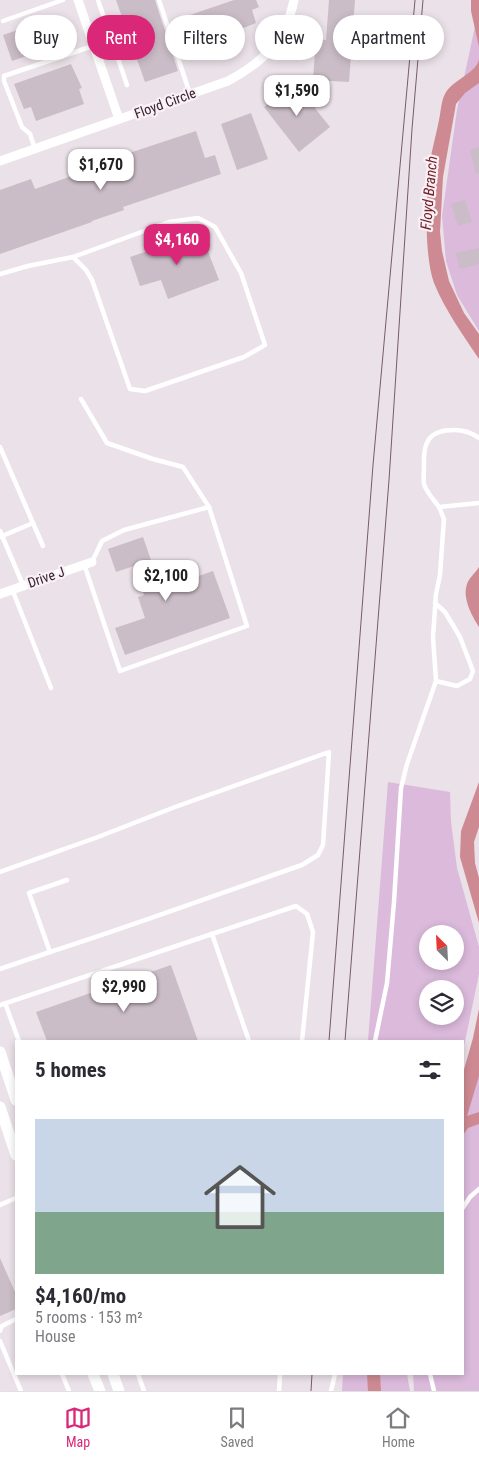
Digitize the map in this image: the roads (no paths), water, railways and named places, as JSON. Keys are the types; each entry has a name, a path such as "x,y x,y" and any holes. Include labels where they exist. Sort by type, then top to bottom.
{"street":[{"path":"78,0 87,28"},
{"name":"Floyd Circle","path":"0,161 228,80 247,70 275,46 285,28 294,0"},
{"path":"98,60 118,119"},
{"name":"Drive J","path":"0,594 88,563"},
{"path":"0,1052 15,1097"},
{"path":"0,1107 15,1152"},
{"path":"93,1375 100,1391"},
{"path":"113,1375 119,1391"}],"lane":[{"path":"3,21 62,0"},
{"path":"98,0 127,85"},
{"path":"159,0 190,94"},
{"path":"35,149 30,134 22,127 4,81 4,76 87,48"},
{"path":"0,274 73,257 169,222 198,218 215,227 241,272 265,345 244,357 145,391 130,389 92,280 86,270 73,257"},
{"path":"81,399 107,443 183,467 209,507 247,626 120,671 88,563 102,541 124,530 209,507"},
{"path":"375,1040 387,983 401,788 407,764 436,681 433,637 444,519 439,507 424,486 424,450 427,440 444,430 472,432 479,438"},
{"path":"0,447 43,546"},
{"path":"439,507 479,503"},
{"path":"23,585 1,535 33,523"},
{"path":"12,590 51,688"},
{"path":"435,604 445,612 460,638 473,671 470,679 456,686 436,681"},
{"path":"0,872 329,752 323,846 318,856 302,865 141,920 110,933 0,969"},
{"path":"50,952 29,893 68,880"},
{"path":"19,1040 2,1004 296,906 307,914 313,932 302,1040"},
{"path":"212,934 249,1040"},
{"path":"464,1206 479,1189"},
{"path":"0,1205 15,1198"},
{"path":"0,1331 2,1326 15,1320"},
{"path":"0,1342 21,1391"},
{"path":"62,1375 69,1391"},
{"path":"138,1375 144,1391"},
{"path":"279,1391 280,1375"},
{"path":"331,1391 334,1375"},
{"path":"430,1375 434,1391"}],"water":[{"path":"471,0 479,0 479,47 471,11"},
{"name":"Floyd Branch","path":"479,59 479,83 465,93 456,104 443,177 440,232 449,281 464,313 479,334 479,359 449,313 434,283 427,243 427,196 431,156 445,94 448,89 474,68"},
{"path":"479,567 479,627 467,601 466,589 468,582"},
{"path":"479,782 479,827 474,842 475,863 479,878 479,923 460,857 461,831"},
{"path":"479,1009 479,1076 467,1116 479,1112 479,1124 468,1128 464,1134 464,1070"},
{"path":"367,1375 380,1375 381,1391 368,1391"}],"tram line":[{"path":"329,1040 373,465 415,0"},
{"path":"345,1040 389,480 412,129 423,0"},
{"path":"311,1391 312,1375"}]}
